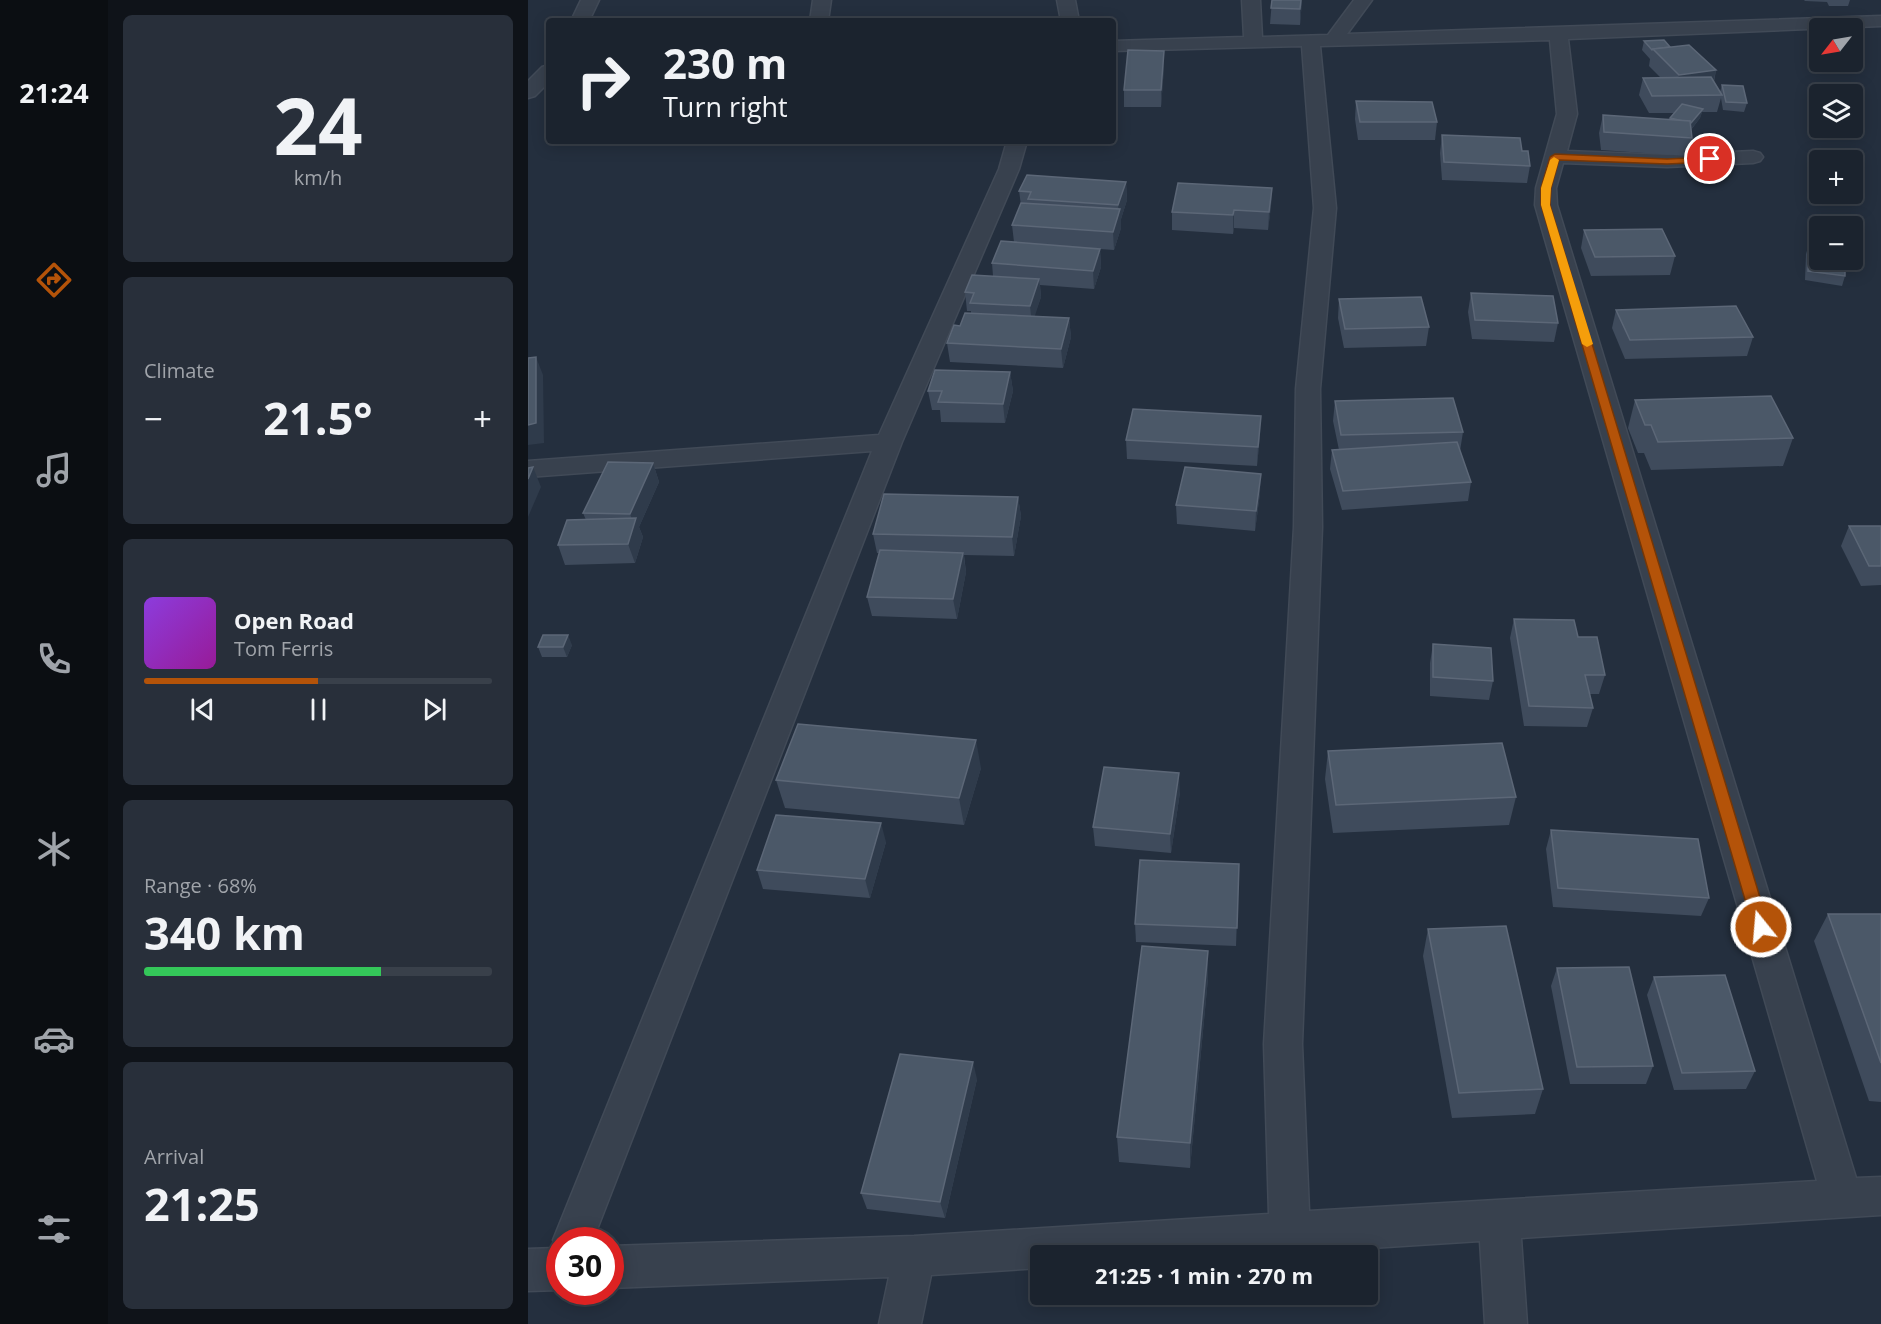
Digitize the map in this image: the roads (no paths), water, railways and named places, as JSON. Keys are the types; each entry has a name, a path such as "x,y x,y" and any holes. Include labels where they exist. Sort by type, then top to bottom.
{"street":[{"path":"581,18 590,0"},
{"path":"819,18 822,0"},
{"path":"1066,0 1069,18"},
{"path":"1251,0 1253,41"},
{"path":"1290,1232 1283,1044 1308,527 1308,389 1325,208 1323,39 1362,0"},
{"path":"1116,46 1558,34 1878,16"},
{"path":"1558,34 1567,114 1546,188 1546,205 1842,1198"},
{"path":"528,67 546,68"},
{"path":"528,92 546,71"},
{"path":"578,1227 889,442 1009,169 1016,144"},
{"path":"1555,157 1667,161 1753,157"},
{"path":"528,469 889,442"},
{"path":"624,1266 914,1256 1881,1196"},
{"path":"1499,1219 1506,1324"},
{"path":"900,1324 914,1256"},
{"path":"528,1270 546,1269"}]}
